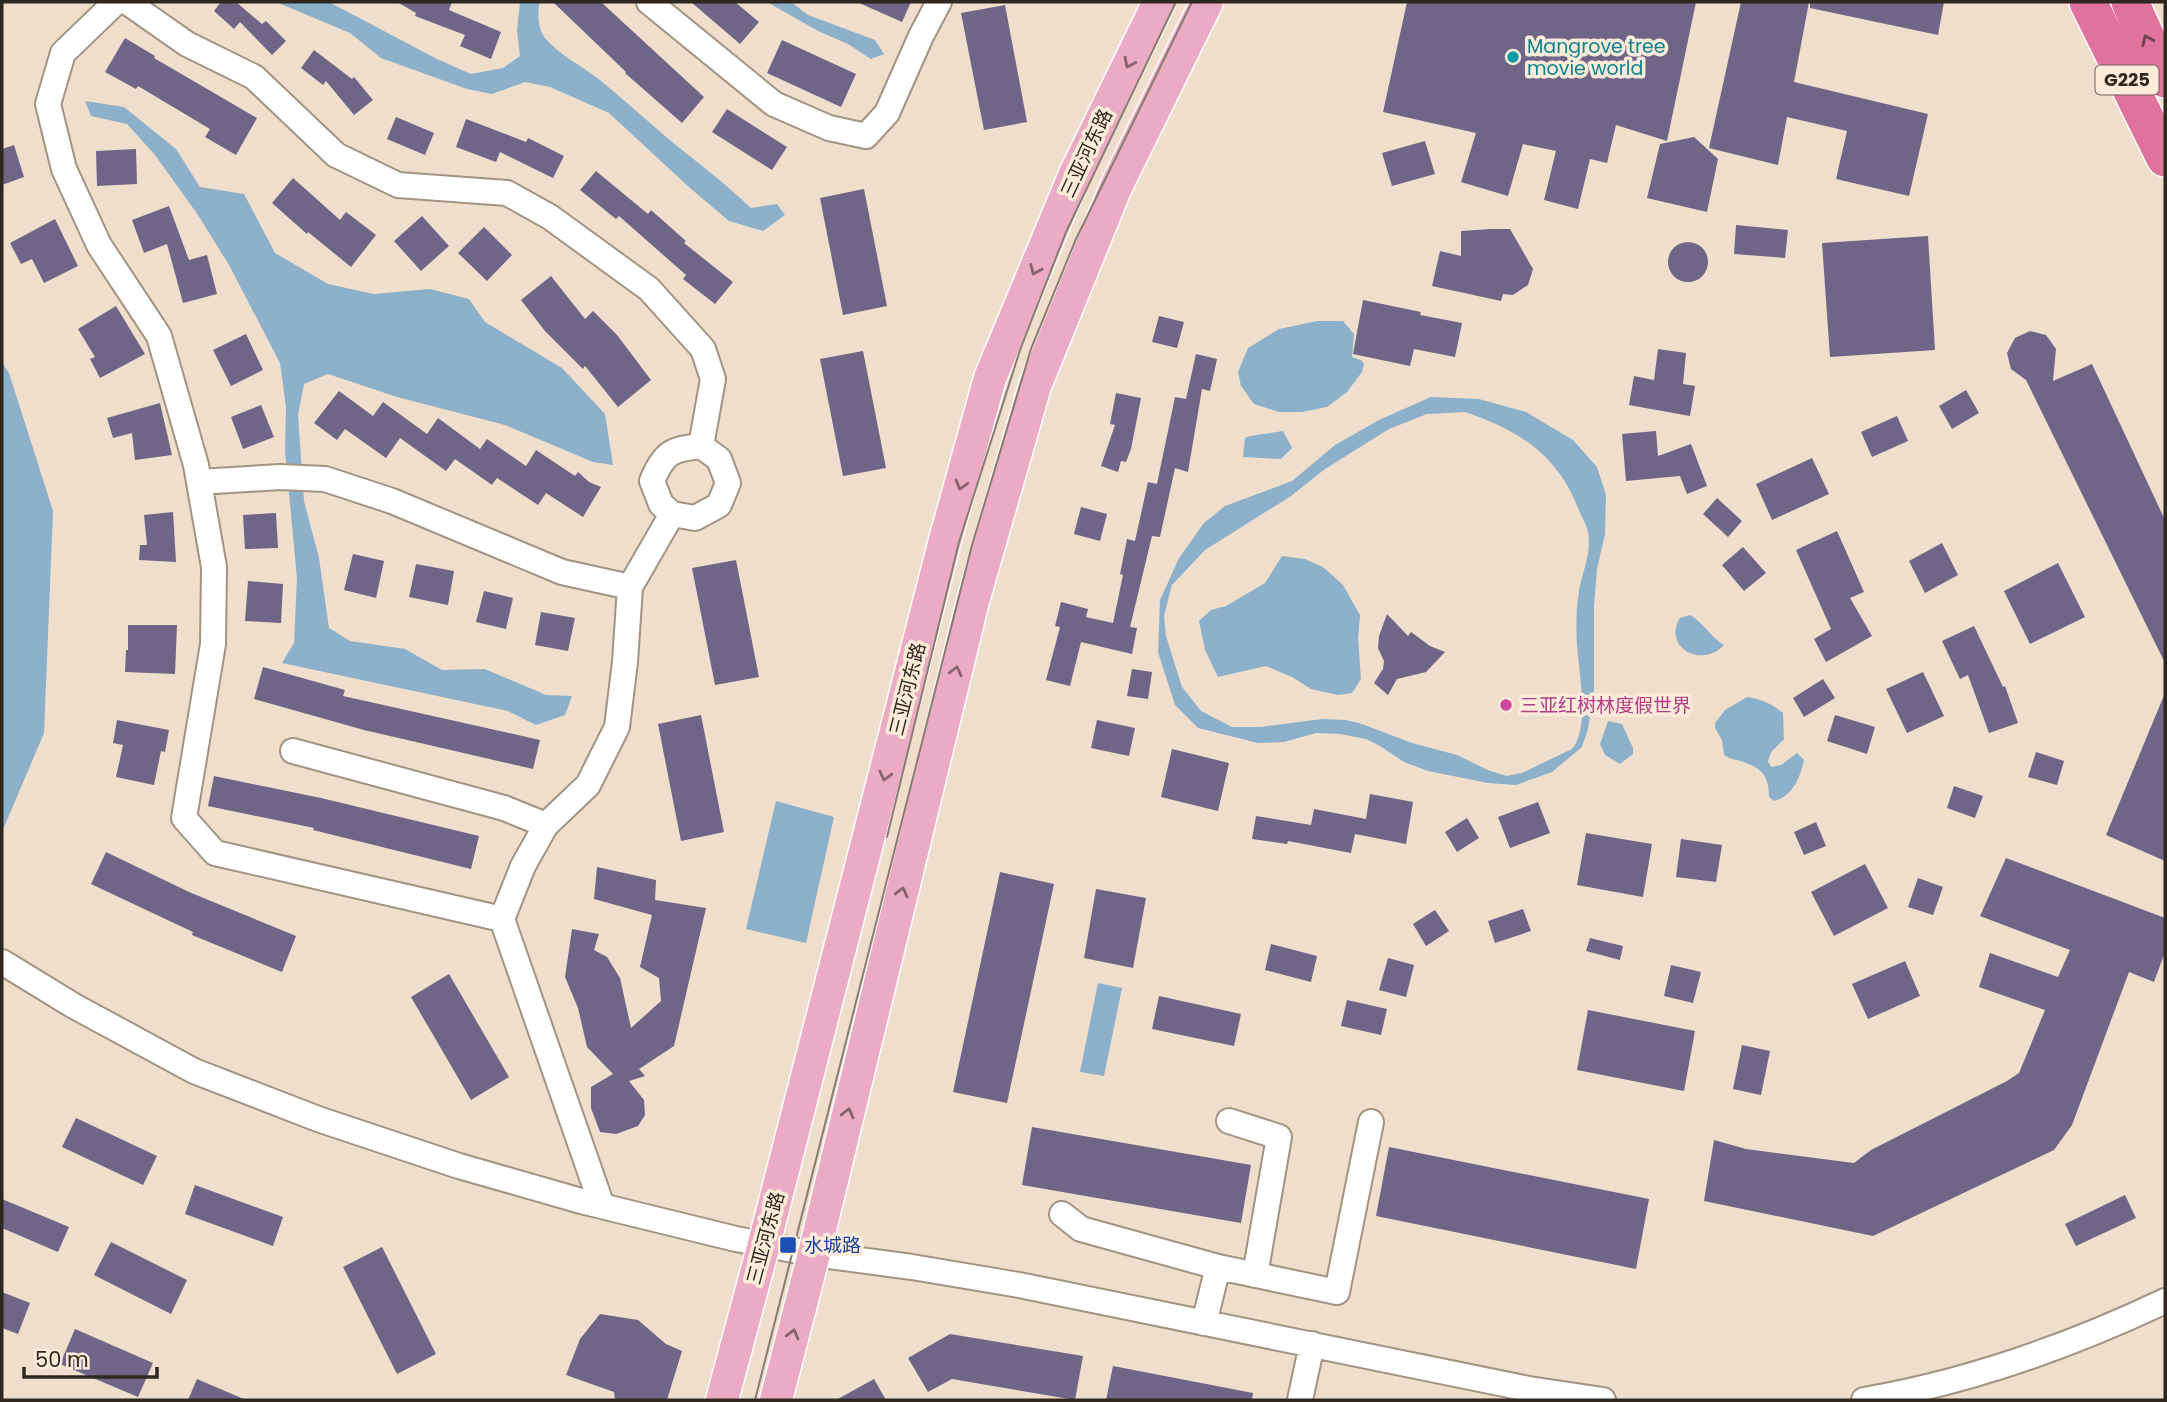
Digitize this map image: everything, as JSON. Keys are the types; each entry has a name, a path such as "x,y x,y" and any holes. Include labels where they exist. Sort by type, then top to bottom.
{"highway":[{"name":"G225","path":"2088,2 2165,159"},
{"name":"G225","path":"2130,2 2165,79"}],"main road":[{"name":"三亚河东路","path":"722,1400 945,540 990,378 1075,174 1159,2"},
{"path":"776,1400 973,601 1035,386 1116,187 1207,2"}],"street":[{"path":"116,2 63,53 48,104 64,169 99,245 159,336 199,482 214,567 214,644 184,818 215,853 502,919"},
{"path":"127,2 187,44 254,77 336,155 398,186 507,193 550,217 649,289 703,349 713,379 701,446"},
{"path":"649,2 774,104 829,128 866,136 887,113 939,2"},
{"path":"701,446 719,459 728,484 719,505 695,518 672,514 661,504 652,481 660,463 677,449 701,446"},
{"path":"199,482 280,477 325,479 392,501 562,572 630,587"},
{"path":"602,1206 502,919 523,866 546,825 588,785 617,727 630,587 672,514"},
{"path":"293,751 504,808 546,825"},
{"path":"2,962 74,1006 194,1071 330,1123 459,1166 602,1206 701,1231 814,1254 980,1278 1529,1389 1603,1400"},
{"path":"1229,1121 1279,1137 1255,1275"},
{"path":"1062,1214 1081,1229 1219,1267 1337,1292 1371,1122"},
{"path":"1204,1323 1219,1267"},
{"path":"1864,1400 1911,1392 2028,1359 2165,1301"},
{"path":"1300,1400 1312,1344"}],"water":[{"path":"276,2 329,2 471,74 503,68 520,56 517,30 520,3 540,2 538,16 541,30 557,50 600,80 751,208 777,204 785,215 763,231 729,221 609,113 550,87 525,82 492,94 467,89 381,58 350,33"},
{"path":"767,2 791,2 808,15 875,40 884,54 871,59"},
{"path":"85,101 124,107 176,149 200,187 244,194 275,253 328,284 374,294 430,289 469,299 485,322 562,368 605,414 613,465 593,462 505,425 397,397 328,374 304,384 298,415 304,501 319,558 329,628 350,641 405,649 442,670 485,669 546,695 572,696 565,715 536,725 508,711 282,663 294,643 297,578 285,451 286,407 280,363 229,265 198,215 155,155 127,124 91,116"},
{"path":"1317,321 1343,321 1354,334 1352,357 1364,364 1362,372 1347,392 1327,407 1302,412 1279,412 1254,404 1241,386 1238,372 1248,348 1279,329"},
{"path":"2,362 9,373 53,511 44,733 2,832"},
{"path":"1431,397 1479,399 1526,412 1573,440 1597,467 1606,495 1605,534 1597,569 1594,606 1594,692 1582,747 1552,772 1516,785 1488,783 1428,771 1404,762 1366,739 1340,734 1316,733 1284,742 1258,743 1198,728 1175,705 1158,652 1160,600 1179,558 1204,523 1225,506 1292,481 1335,445 1379,420","holes":["1465,412 1519,436 1547,459 1569,489 1587,530 1589,548 1576,618 1582,714 1581,728 1572,749 1522,773 1506,776 1457,755 1346,720 1322,719 1261,727 1232,727 1201,711 1182,687 1166,636 1164,616 1172,585 1205,550 1291,496 1325,469 1389,429 1427,414"]},
{"path":"1283,431 1292,448 1281,459 1243,457 1245,438"},
{"path":"1282,556 1305,559 1323,567 1343,585 1360,615 1358,638 1361,679 1352,693 1338,695 1311,689 1266,666 1218,677 1205,650 1199,621 1211,610 1226,606 1265,583"},
{"path":"1690,615 1724,645 1705,655 1696,655 1680,646 1676,638 1676,628 1680,618"},
{"path":"1747,697 1766,702 1783,713 1784,739 1771,752 1768,761 1771,767 1781,765 1797,753 1804,760 1795,785 1781,799 1774,801 1769,797 1768,783 1759,769 1724,755 1722,740 1715,728 1715,723 1725,710"},
{"path":"1608,721 1622,724 1633,748 1633,754 1620,764 1605,755 1600,744"},
{"path":"776,801 834,817 806,943 746,929"},
{"path":"1098,983 1122,988 1104,1076 1080,1072"}],"building":[{"path":"221,2 236,2 262,24 266,21 286,41 272,55 240,22 234,29 214,11"},
{"path":"397,2 452,2 449,10 501,32 491,59 460,46 465,35 415,16 416,13"},
{"path":"553,2 601,2 704,97 682,123 625,73"},
{"path":"691,2 735,2 759,22 740,44"},
{"path":"857,2 911,2 902,22"},
{"name":"Mangrove tree movie world","path":"1407,2 1696,2 1667,141 1616,125 1607,163 1590,159 1578,209 1544,200 1556,151 1523,144 1508,196 1461,182 1476,133 1383,112"},
{"path":"1741,2 1809,2 1794,82 1928,114 1909,196 1836,179 1847,131 1787,117 1778,165 1709,148"},
{"path":"1810,2 1944,2 1938,35 1810,8"},
{"path":"1005,5 1027,122 984,130 961,13"},
{"path":"125,38 257,118 236,155 205,137 210,129 138,86 136,89 105,72"},
{"path":"782,40 856,74 841,107 767,73"},
{"path":"314,50 352,79 354,77 373,100 354,115 326,81 323,85 301,68"},
{"path":"727,109 787,147 772,170 712,132"},
{"path":"396,117 434,133 425,155 387,139"},
{"path":"466,119 526,142 528,138 564,156 553,178 500,152 496,162 456,147"},
{"path":"1694,137 1718,159 1707,212 1647,198 1660,144"},
{"path":"1425,141 1435,174 1392,186 1382,153"},
{"path":"14,145 24,177 2,185 2,149"},
{"path":"136,149 137,184 97,186 96,151"},
{"path":"596,171 648,214 651,210 686,241 684,243 733,282 715,304 683,279 686,275 619,216 616,219 580,190"},
{"path":"293,178 340,220 346,212 376,235 351,267 272,203"},
{"path":"864,189 887,306 843,315 820,198"},
{"path":"169,206 189,260 207,255 217,294 183,303 167,244 144,253 132,220"},
{"path":"422,216 449,246 421,271 394,241"},
{"path":"55,219 78,266 44,283 32,259 21,264 10,243"},
{"path":"1736,225 1788,230 1785,258 1734,254"},
{"path":"484,227 512,255 487,281 458,253"},
{"path":"1510,229 1533,269 1528,285 1513,295 1503,294 1501,301 1432,286 1440,251 1461,256 1461,231"},
{"path":"1928,236 1935,350 1830,357 1822,243"},
{"path":"1688,242 1696,243 1702,248 1707,254 1707,270 1702,276 1696,281 1688,282 1680,281 1674,276 1669,270 1668,262 1669,254 1674,248 1680,243"},
{"path":"551,276 585,319 593,311 617,335 651,380 618,407 585,366 583,369 545,331 521,300"},
{"path":"1363,300 1462,323 1455,357 1414,349 1410,366 1353,354"},
{"path":"116,306 145,354 100,378 90,359 95,357 78,329"},
{"path":"1159,316 1184,322 1177,348 1152,342"},
{"path":"2030,331 2046,335 2056,349 2053,381 2092,364 2165,520 2165,663 2026,380 2011,369 2007,353 2015,338"},
{"path":"246,334 263,370 231,386 213,350"},
{"path":"1658,349 1686,353 1683,384 1695,386 1690,416 1629,405 1634,376 1654,380"},
{"path":"863,351 886,468 843,476 820,359"},
{"path":"1196,354 1217,359 1210,391 1202,389 1188,472 1175,468 1160,537 1152,536 1130,627 1137,628 1132,654 1081,642 1070,686 1046,680 1060,627 1055,626 1061,602 1088,609 1086,617 1113,623 1127,539 1135,541 1148,482 1157,484 1175,397 1186,399"},
{"path":"1966,390 1979,413 1952,429 1939,406"},
{"path":"339,391 373,416 383,402 427,434 438,418 480,449 487,439 526,466 536,450 575,476 578,472 589,482 601,487 583,517 546,493 538,505 497,478 492,485 455,459 446,471 400,438 386,458 345,429 337,440 314,423"},
{"path":"1116,393 1141,398 1131,449 1126,462 1121,461 1118,472 1101,466 1115,425 1110,424"},
{"path":"160,403 172,455 135,460 132,433 113,438 107,418"},
{"path":"261,405 274,437 243,449 231,417"},
{"path":"1897,416 1908,441 1872,457 1861,432"},
{"path":"1656,431 1658,456 1691,444 1707,486 1687,494 1680,476 1626,481 1622,434"},
{"path":"1812,458 1829,494 1772,520 1756,484"},
{"path":"1717,498 1742,521 1728,537 1703,514"},
{"path":"1081,507 1107,514 1100,541 1074,534"},
{"path":"173,512 176,562 139,560 140,545 147,545 144,515"},
{"path":"276,513 278,548 245,549 243,515"},
{"path":"1837,531 1864,592 1850,598 1872,636 1826,662 1814,639 1831,629 1796,550"},
{"path":"1942,543 1958,575 1925,593 1909,561"},
{"path":"1743,547 1766,573 1744,591 1722,565"},
{"path":"353,554 384,561 376,598 344,590"},
{"path":"736,560 759,677 715,685 692,568"},
{"path":"2058,563 2085,617 2030,644 2004,591"},
{"path":"416,564 454,571 448,605 409,597"},
{"path":"248,581 283,584 281,623 245,621"},
{"path":"484,591 513,598 506,629 476,622"},
{"path":"541,612 575,618 568,651 535,645"},
{"path":"1387,614 1408,636 1411,632 1430,646 1445,652 1426,672 1397,679 1388,695 1374,683 1383,669 1384,661 1378,648 1379,636"},
{"path":"128,625 177,625 175,674 125,672"},
{"path":"1974,626 2003,687 2005,686 2018,723 1989,733 1968,675 1960,679 1942,641"},
{"path":"263,667 345,690 343,696 540,740 533,769 364,730 254,699"},
{"path":"1132,669 1152,672 1148,699 1127,696"},
{"path":"1923,672 1944,716 1907,733 1886,689"},
{"path":"1823,679 1835,698 1804,717 1793,698"},
{"path":"2165,693 2165,861 2106,835"},
{"path":"701,715 724,832 681,841 658,724"},
{"path":"1835,715 1875,727 1867,754 1827,741"},
{"path":"117,720 169,730 165,752 161,751 154,785 116,777 123,745 113,743"},
{"path":"1097,720 1135,728 1129,756 1091,748"},
{"path":"1172,749 1229,763 1218,811 1161,797"},
{"path":"2036,752 2064,761 2057,785 2028,777"},
{"path":"214,776 321,798 479,836 471,869 313,830 314,828 208,806"},
{"path":"1954,786 1983,796 1975,818 1947,808"},
{"path":"1370,794 1413,802 1406,844 1355,834 1351,853 1288,841 1287,844 1252,839 1256,816 1311,825 1314,809 1366,819"},
{"path":"1538,802 1550,833 1510,848 1498,817"},
{"path":"1467,818 1479,838 1457,852 1445,832"},
{"path":"1816,822 1826,846 1804,855 1794,832"},
{"path":"1586,833 1652,844 1643,897 1577,885"},
{"path":"1681,839 1722,845 1716,882 1676,877"},
{"path":"106,852 189,892 296,936 282,972 192,935 193,932 91,884"},
{"path":"2006,858 2165,918 2165,952 2154,982 2129,972 2072,1125 2054,1150 1873,1236 1704,1201 1714,1140 1746,1149 1854,1163 1871,1150 2019,1073 2045,1010 1979,987 1990,953 2058,977 2070,950 1980,916"},
{"path":"1865,864 1888,908 1834,936 1811,892"},
{"path":"597,867 656,880 655,900 706,908 674,1046 639,1069 645,1076 629,1081 644,1100 645,1115 638,1126 616,1134 600,1132 591,1108 591,1087 613,1074 587,1047 578,1008 565,977 572,929 599,934 594,950 607,957 620,978 631,1028 661,1001 659,978 640,967 652,915 594,899"},
{"path":"1000,872 1054,884 1007,1103 953,1092"},
{"path":"1918,878 1943,887 1933,915 1908,907"},
{"path":"1096,889 1146,898 1133,968 1084,958"},
{"path":"1523,909 1531,931 1495,943 1488,921"},
{"path":"1435,910 1449,931 1426,946 1413,924"},
{"path":"1590,938 1623,946 1620,960 1586,951"},
{"path":"1271,944 1317,956 1311,982 1265,970"},
{"path":"1388,958 1414,965 1406,997 1379,990"},
{"path":"1905,961 1920,996 1868,1019 1852,984"},
{"path":"1671,965 1701,972 1693,1003 1664,996"},
{"path":"449,974 509,1077 471,1100 411,997"},
{"path":"1159,996 1241,1014 1234,1046 1152,1029"},
{"path":"1347,1000 1387,1009 1381,1035 1341,1026"},
{"path":"1588,1010 1695,1031 1684,1091 1577,1070"},
{"path":"1742,1045 1770,1051 1761,1095 1733,1089"},
{"path":"76,1118 157,1156 143,1185 62,1147"},
{"path":"1032,1127 1251,1165 1241,1223 1022,1185"},
{"path":"1389,1147 1649,1199 1636,1269 1376,1216"},
{"path":"195,1185 283,1217 273,1246 185,1214"},
{"path":"2125,1195 2136,1218 2076,1246 2065,1224"},
{"path":"2,1199 69,1227 58,1252 2,1228"},
{"path":"111,1242 187,1280 171,1314 94,1275"},
{"path":"382,1247 436,1354 397,1374 343,1267"},
{"path":"2,1292 30,1303 18,1334 2,1328"},
{"path":"600,1314 638,1320 666,1344 682,1351 667,1400 615,1400 614,1392 566,1375 580,1339"},
{"path":"75,1329 153,1363 138,1397 60,1364"},
{"path":"950,1334 1083,1356 1075,1400 952,1379 928,1392 908,1358"},
{"path":"1113,1366 1253,1393 1252,1400 1106,1400"},
{"path":"197,1379 246,1400 188,1400"},
{"path":"874,1379 886,1400 836,1400"}],"tram line":[{"path":"887,837 959,542 1020,350 1066,232 1176,2"},
{"path":"755,1400 972,545 1031,349 1076,239 1192,2"}],"place":[{"name":"Mangrove tree movie world","path":"1513,57"},
{"name":"三亚红树林度假世界","path":"1506,705"},
{"name":"水城路","path":"788,1245"}]}
